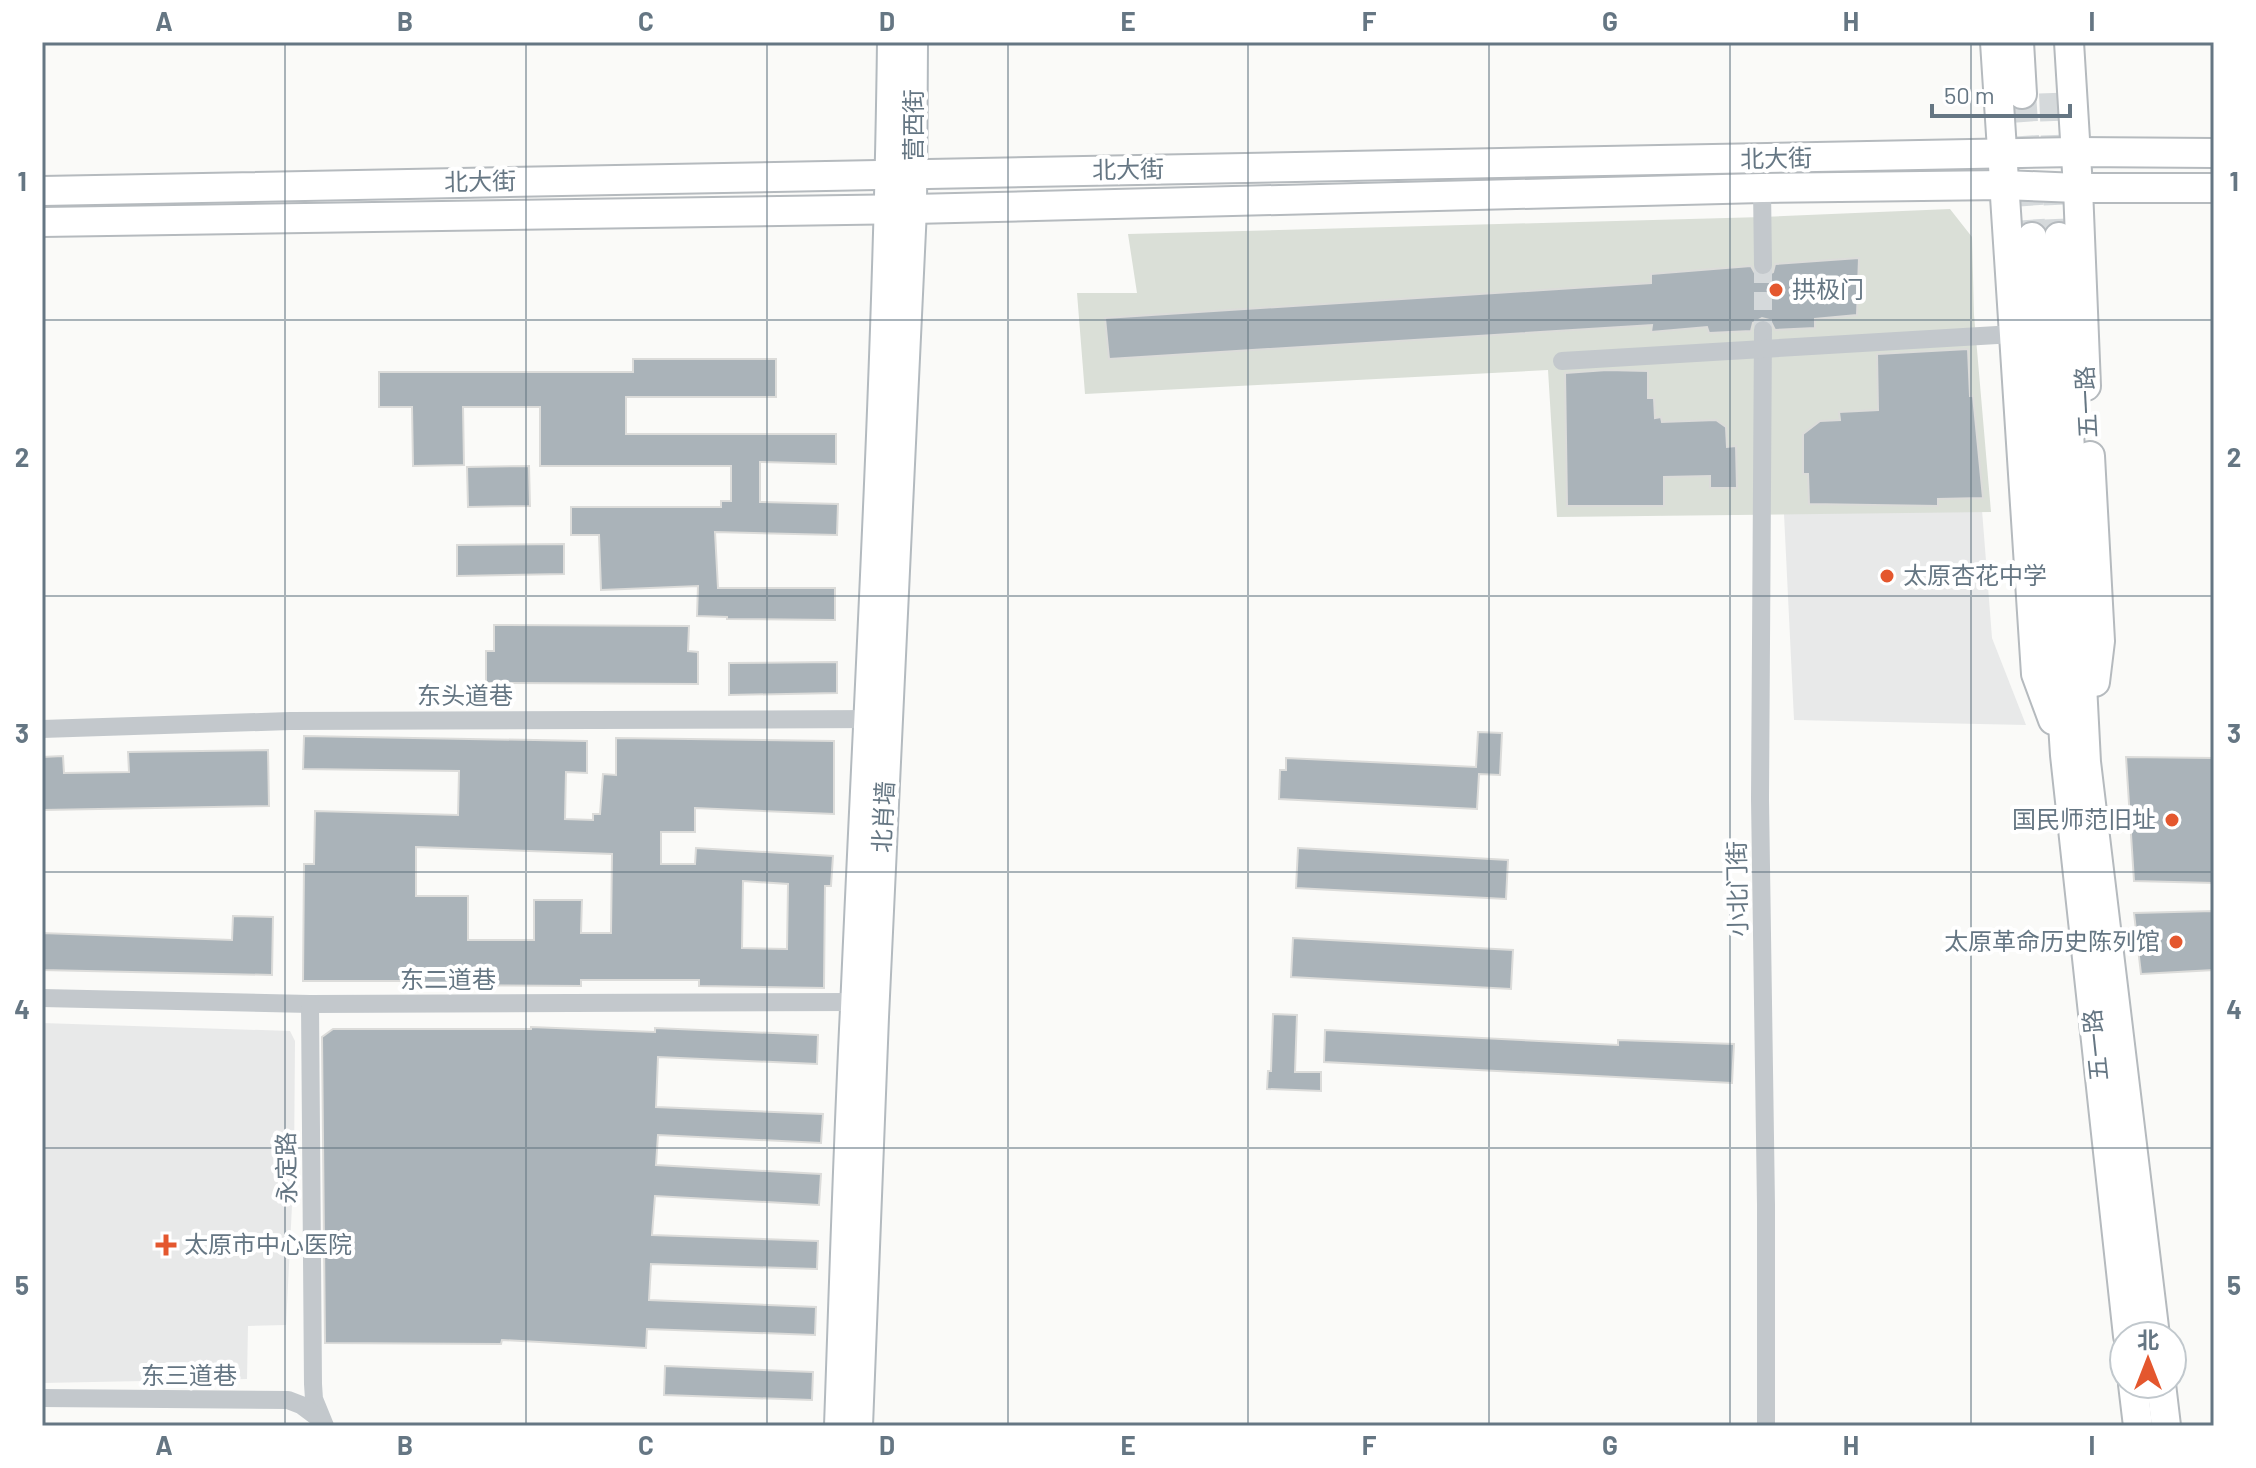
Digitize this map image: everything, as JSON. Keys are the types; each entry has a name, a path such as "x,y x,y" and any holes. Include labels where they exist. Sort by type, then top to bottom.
{"main road":[{"name":"五一路","path":"1995,42 2036,674 2076,758 2153,1320"},
{"path":"2019,42 2022,94"},
{"path":"2049,42 2053,93"},
{"name":"五一路","path":"2069,42 2100,641 2076,758"},
{"name":"北大街","path":"42,191 2076,152 2214,153"},
{"path":"42,222 901,208 1762,188 2004,185 2214,188"},
{"name":"五一路","path":"2046,237 2076,758 2127,1320"},
{"path":"2135,1400 2138,1426"},
{"path":"2163,1400 2166,1426"}],"street":[{"name":"营西街","path":"891,42 902,174"},
{"name":"营西街","path":"901,208 914,42"},
{"path":"1762,188 1763,265"},
{"name":"北肖墙","path":"859,1426 879,719 901,208"},
{"name":"小北门街","path":"1763,330 1760,799 1766,1426"},
{"path":"1562,361 2014,334"},
{"path":"838,1426 854,1006 879,719"},
{"name":"东头道巷","path":"42,729 305,721 879,719"},
{"name":"东二道巷","path":"42,998 310,1008"},
{"name":"东二道巷","path":"42,1008 854,1006"},
{"name":"永定路","path":"310,1008 313,1384 314,1399 325,1425"},
{"name":"东三道巷","path":"42,1398 288,1400 313,1412 325,1425"}],"shaded area":[{"path":"1950,209 1972,237 1974,315 1991,512 1557,517 1548,370 1085,394 1077,293 1137,293 1128,234"},
{"name":"太原杏花中学","path":"1982,510 1992,638 2026,725 1794,720 1784,514"},
{"name":"太原市中心医院","path":"42,1023 290,1031 295,1041 294,1166 286,1325 248,1326 247,1379 42,1383"}],"building":[{"path":"1859,258 1857,315 1815,319 1815,328 1775,330 1770,320 1762,318 1753,323 1751,331 1709,333 1707,327 1651,332 1652,325 1109,359 1105,318 1651,283 1651,274 1751,266 1756,275 1764,277 1773,272 1775,264"},
{"path":"1968,349 1970,396 1973,396 1983,498 1938,499 1938,506 1809,504 1808,474 1803,474 1803,434 1820,421 1840,420 1839,412 1878,410 1877,354"},
{"path":"633,359 776,359 776,397 626,397 626,434 836,434 836,464 760,462 760,502 838,504 837,535 715,532 718,588 835,588 835,620 697,616 698,586 601,590 599,535 571,535 571,507 721,507 721,501 731,501 731,466 540,466 540,407 463,407 464,465 413,466 412,407 379,407 379,372 633,372"},
{"path":"1648,371 1648,398 1654,398 1655,418 1661,417 1662,422 1716,420 1726,427 1727,447 1736,446 1737,488 1710,488 1710,476 1664,477 1664,506 1567,506 1565,373"},
{"path":"529,466 530,506 468,507 467,467"},
{"path":"564,544 564,574 457,576 457,545"},
{"path":"494,625 689,626 688,651 698,652 698,684 486,683 486,651 494,651"},
{"path":"837,662 837,693 729,695 729,663"},
{"path":"1478,732 1502,733 1500,775 1479,774 1477,809 1279,799 1280,770 1286,770 1286,758 1476,767"},
{"path":"304,736 587,741 587,773 566,772 565,819 593,820 593,814 600,814 603,774 616,775 616,738 834,741 834,814 695,808 695,832 661,832 661,864 695,864 696,848 833,856 831,886 825,886 824,988 699,986 699,980 581,980 581,986 303,981 304,864 314,864 315,811 458,815 459,771 303,769","holes":["416,847 612,854 611,933 581,933 582,900 534,900 534,940 468,940 468,896 416,896","743,881 788,884 787,949 742,948"]},
{"path":"268,750 269,806 42,810 42,757 63,756 64,773 129,772 128,752"},
{"name":"国民师范旧址","path":"2126,757 2214,758 2214,883 2134,881"},
{"path":"1298,848 1508,860 1506,899 1296,888"},
{"name":"太原革命历史陈列馆","path":"2214,911 2214,970 2141,974 2134,913"},
{"path":"233,916 273,917 272,975 42,970 42,933 232,940"},
{"path":"1293,938 1513,950 1511,989 1291,977"},
{"path":"1273,1014 1297,1015 1295,1072 1321,1072 1321,1091 1267,1089 1268,1071 1271,1071"},
{"path":"531,1027 655,1032 655,1028 818,1035 817,1064 658,1057 656,1107 823,1114 821,1143 658,1135 656,1165 821,1174 819,1205 655,1196 652,1235 818,1241 817,1269 651,1264 649,1300 816,1307 815,1335 647,1329 646,1348 502,1340 501,1344 325,1343 322,1037 333,1029"},
{"path":"1325,1030 1618,1045 1618,1040 1734,1044 1732,1083 1324,1062"},
{"path":"665,1366 813,1372 812,1400 664,1395"}],"tunnel":[{"path":"2053,93 2059,237"},
{"path":"2022,94 2032,237"},
{"path":"1763,265 1763,330"}],"place":[{"name":"拱极门","path":"1776,290"},
{"name":"太原杏花中学","path":"1887,576"},
{"name":"国民师范旧址","path":"2172,820"},
{"name":"太原革命历史陈列馆","path":"2176,942"},
{"name":"太原市中心医院","path":"166,1245"}]}
